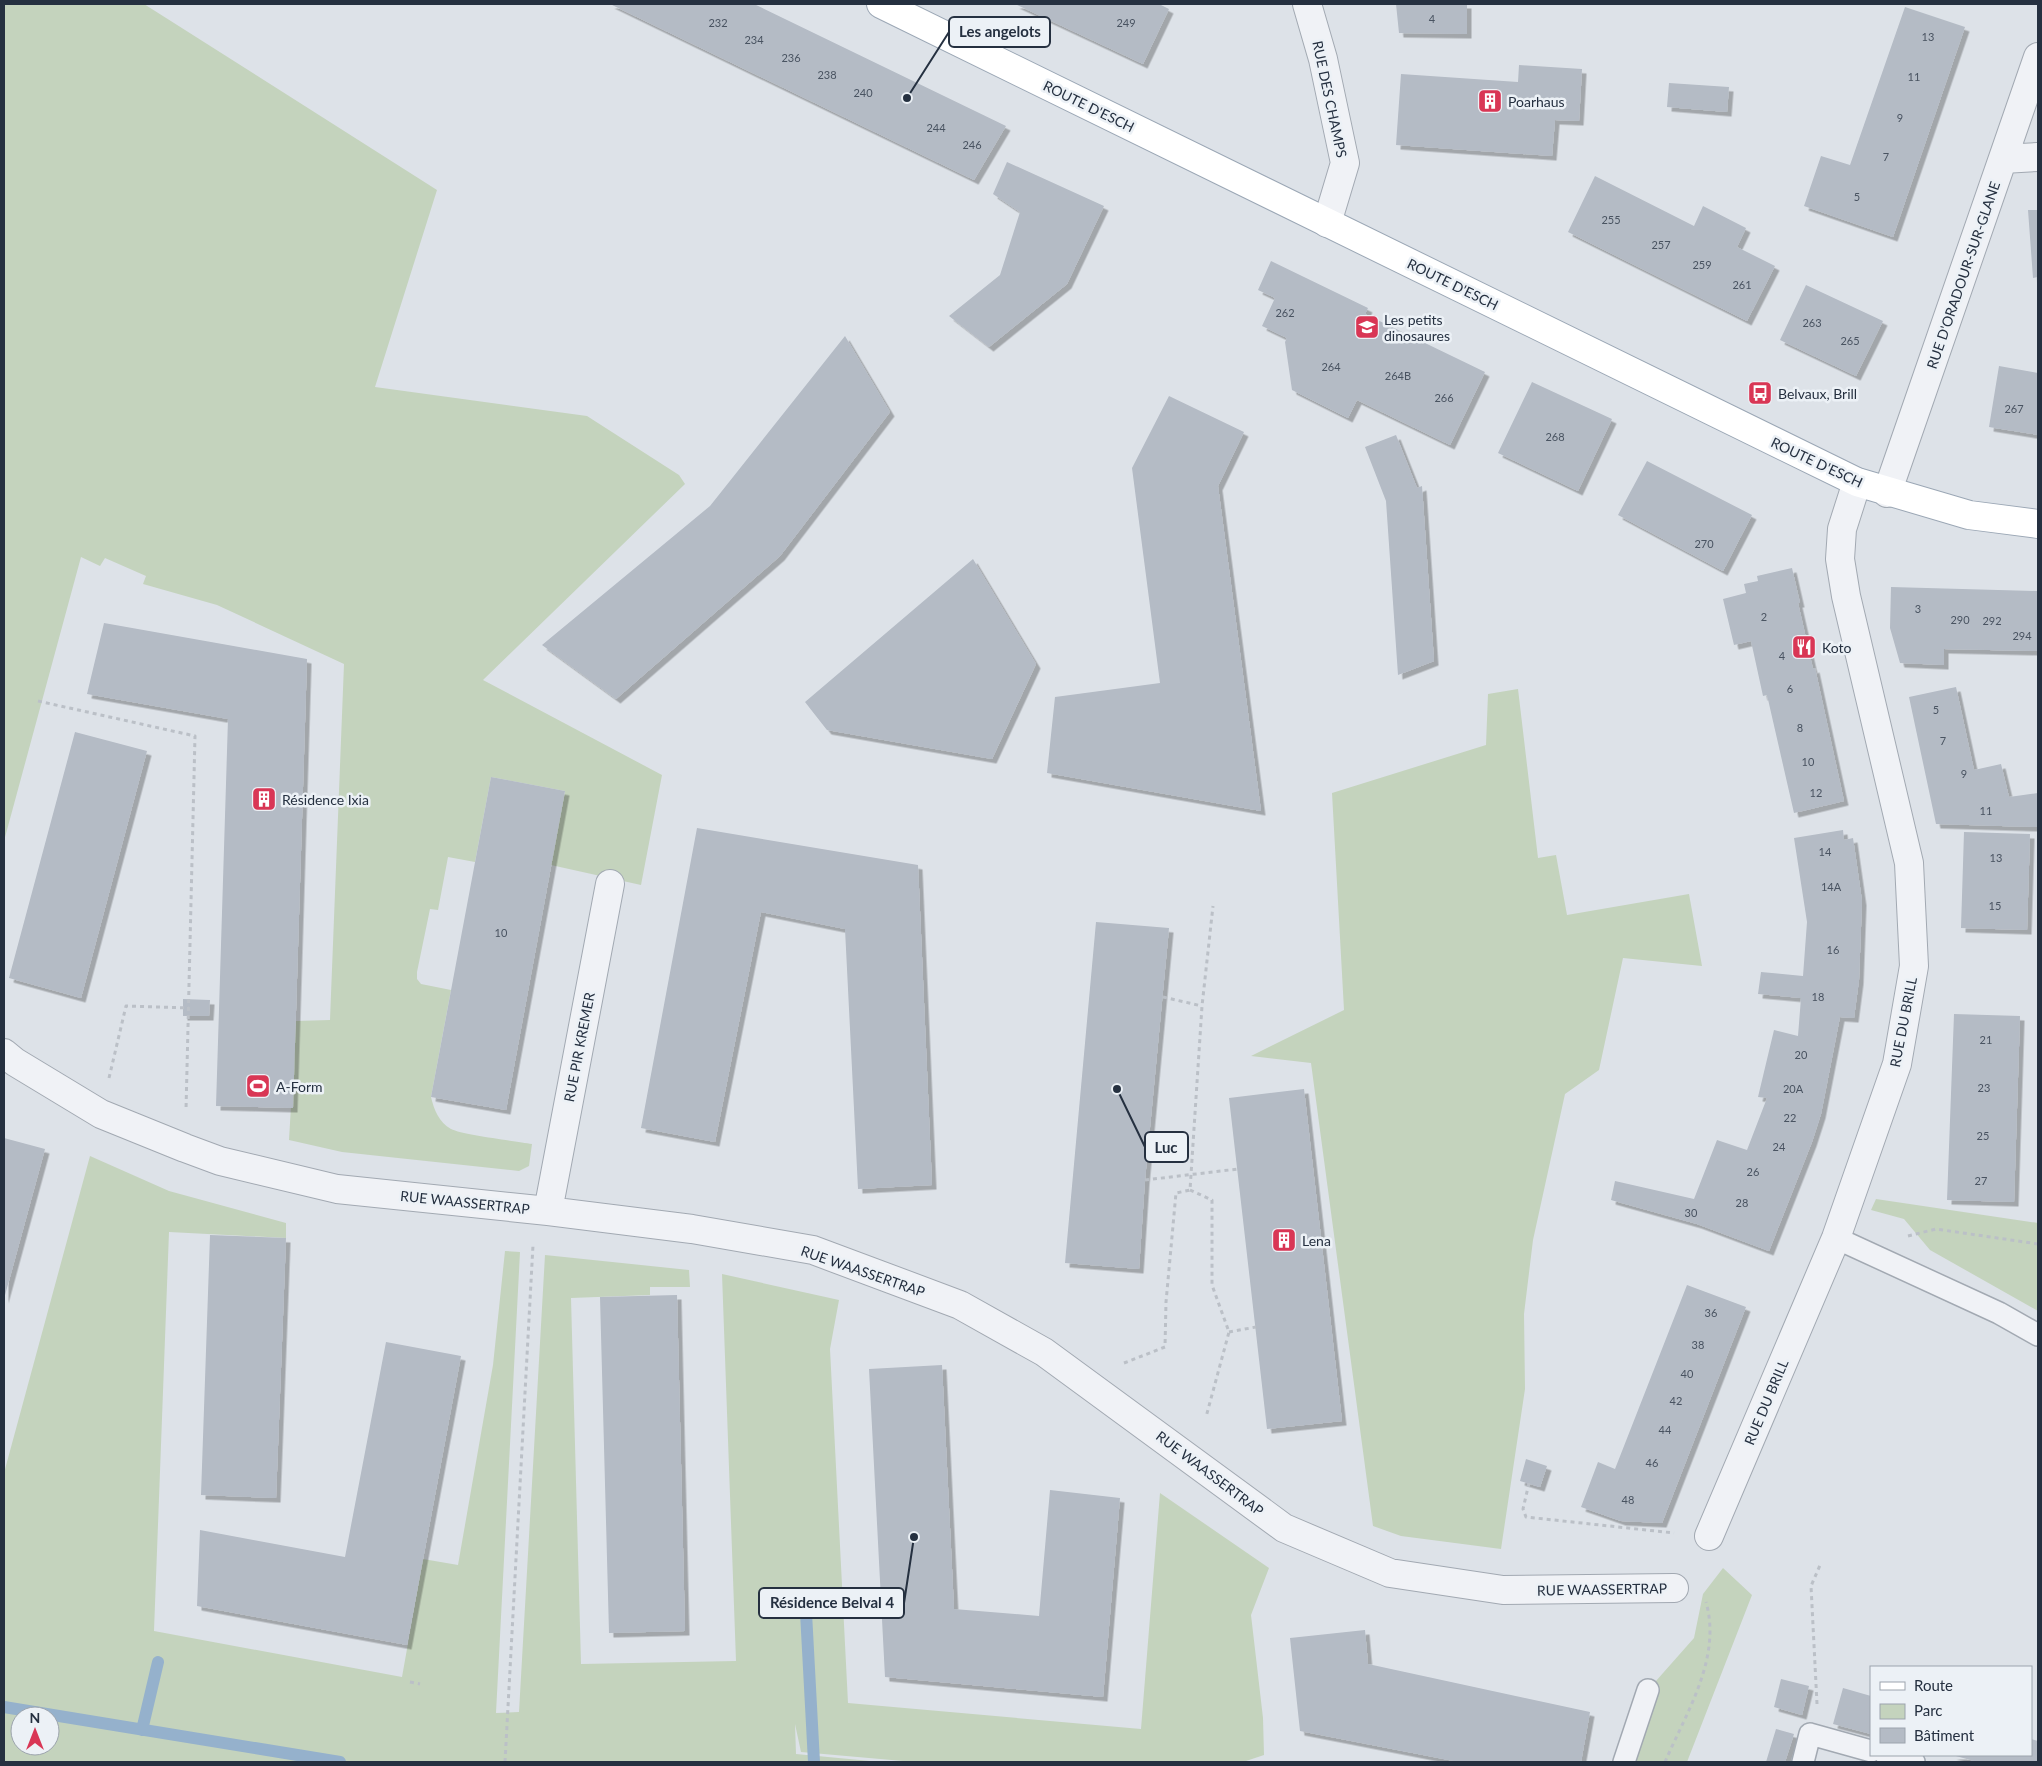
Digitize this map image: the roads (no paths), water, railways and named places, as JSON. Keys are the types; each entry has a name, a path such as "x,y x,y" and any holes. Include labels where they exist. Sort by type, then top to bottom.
{"main road":[{"name":"ROUTE D'ESCH","path":"881,4 1856,482 1887,493 1969,515 2038,524"}],"street":[{"name":"RUE DES CHAMPS","path":"1307,4 1324,59 1345,163 1327,223"},
{"name":"RUE D'ORADOUR-SUR-GLANE","path":"1887,493 2038,57"},
{"path":"2003,159 2038,157"},
{"name":"RUE DU BRILL","path":"1709,1536 1836,1238 1897,1064 1914,966 1909,863 1846,596 1840,559 1842,529 1856,482"},
{"name":"RUE PIR KREMER","path":"542,1210 610,884"},
{"name":"RUE WAASSERTRAP","path":"4,1053 15,1062 101,1114 220,1161 337,1190 542,1210 692,1230 813,1250 960,1305 1044,1352 1284,1528 1390,1573 1503,1590 1674,1588"}],"lane":[{"path":"1836,1238 1999,1313 2038,1335"},
{"path":"1624,1762 1648,1690"},
{"path":"1802,1762 1810,1734 1870,1751"},
{"path":"1890,1756 1914,1762"}],"waterway":[{"path":"805,1594 814,1762"},
{"path":"142,1730 158,1662"},
{"path":"4,1707 340,1762"}],"place":[{"name":"Les angelots","path":"907,98"},
{"name":"Poarhaus","path":"1490,101"},
{"name":"Les petits dinosaures","path":"1367,327"},
{"name":"Belvaux, Brill","path":"1760,393"},
{"name":"Koto","path":"1804,647"},
{"name":"Résidence Ixia","path":"264,799"},
{"name":"A-Form","path":"258,1086"},
{"name":"Luc","path":"1117,1089"},
{"name":"Lena","path":"1284,1240"},
{"name":"Résidence Belval 4","path":"914,1537"}]}
